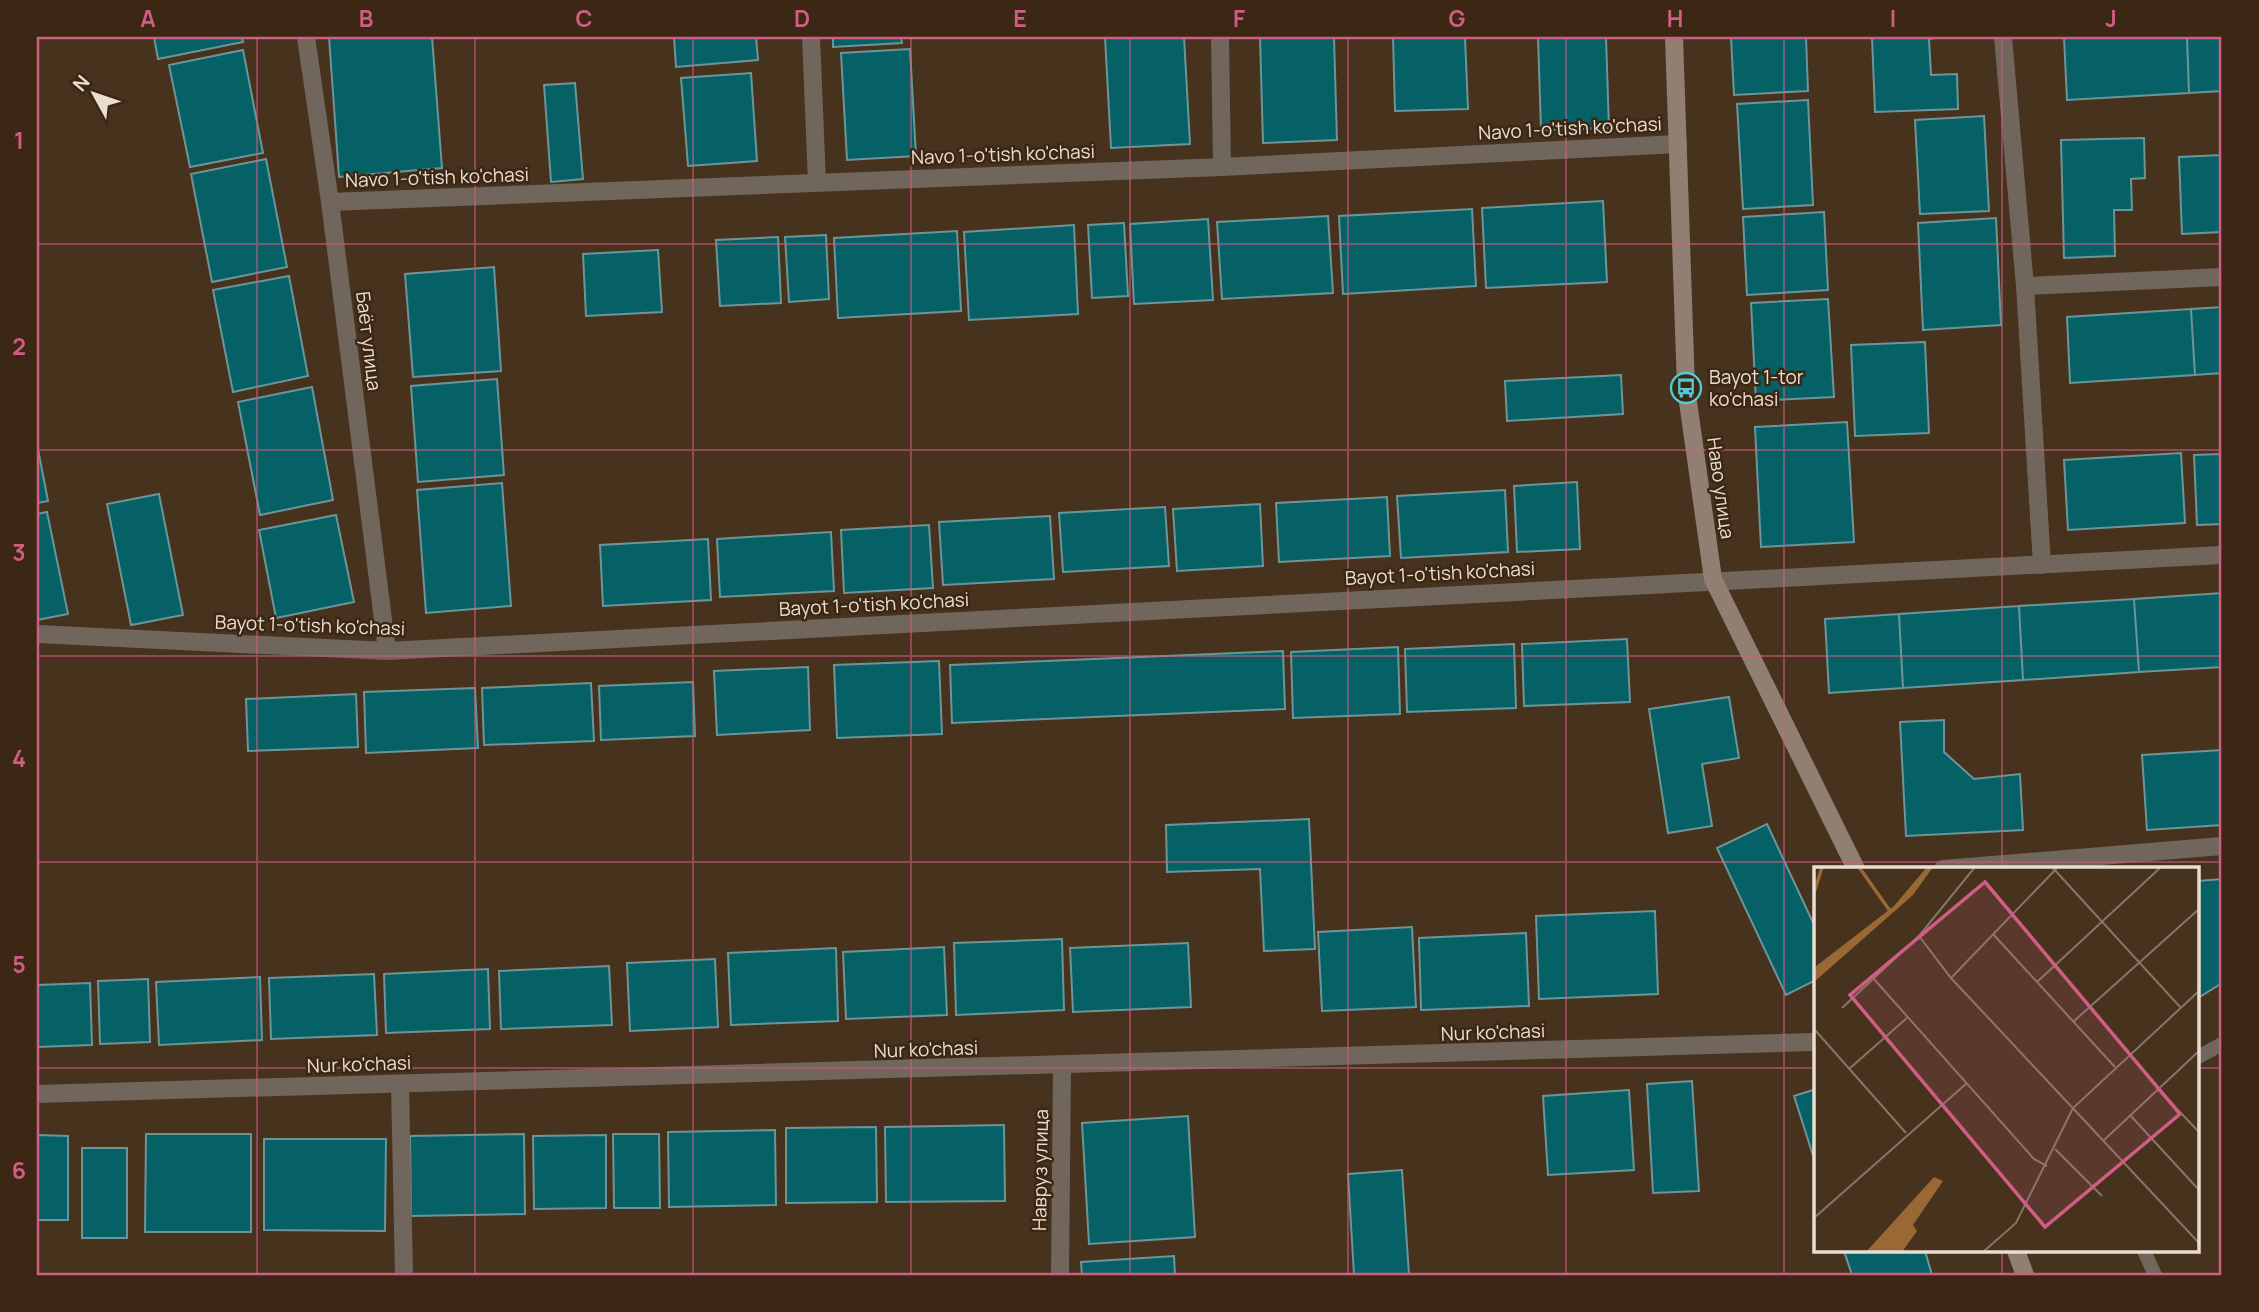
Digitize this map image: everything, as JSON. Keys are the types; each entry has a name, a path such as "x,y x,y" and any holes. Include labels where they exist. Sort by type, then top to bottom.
{"street":[{"name":"Баёт улица","path":"306,37 330,202 387,651"},
{"path":"811,37 817,183"},
{"path":"1220,37 1222,167"},
{"name":"Наво улица","path":"1674,37 1686,388 1713,579 1855,867"},
{"path":"2003,37 2025,286 2042,565"},
{"name":"Navo 1-o'tish ko'chasi","path":"330,202 1222,167 1678,144"},
{"path":"2025,286 2222,277"},
{"name":"Bayot 1-o'tish ko'chasi","path":"37,634 387,651 1713,579 2222,555"},
{"path":"1967,867 2222,846"},
{"name":"Nur ko'chasi","path":"37,1094 1814,1042"},
{"name":"Навруз улица","path":"1060,1275 1062,1066"},
{"path":"400,1084 404,1275"},
{"path":"2016,1252 2025,1275"}],"lane":[{"path":"2200,1056 2222,1044"},
{"path":"2144,1252 2155,1275"}],"building":[{"path":"154,37 242,37 243,42 158,59"},
{"path":"329,37 432,37 442,168 339,177"},
{"path":"674,37 756,37 758,60 676,67"},
{"path":"833,37 901,37 902,43 833,47"},
{"path":"1105,37 1184,37 1190,144 1111,148"},
{"path":"1260,37 1334,37 1337,140 1263,143"},
{"path":"1393,37 1465,37 1468,109 1395,111"},
{"path":"1538,37 1606,37 1609,128 1541,130"},
{"path":"1731,37 1806,37 1808,91 1734,95"},
{"path":"1872,37 1941,37 1929,39 1931,75 1957,74 1958,109 1875,112"},
{"path":"2064,37 2187,37 2189,93 2067,100"},
{"path":"2187,37 2222,37 2222,91 2189,93"},
{"path":"910,49 916,156 847,160 841,53"},
{"path":"243,50 263,153 190,167 169,65"},
{"path":"751,73 757,161 688,166 681,78"},
{"path":"575,83 583,179 551,182 544,85"},
{"path":"1808,100 1813,205 1743,209 1737,104"},
{"path":"1984,116 1989,211 1920,214 1915,120"},
{"path":"2144,138 2145,178 2131,179 2132,210 2114,210 2115,256 2064,258 2061,140"},
{"path":"2222,155 2222,232 2182,234 2179,157"},
{"path":"266,159 287,267 212,282 191,174"},
{"path":"1603,201 1607,282 1486,288 1482,208"},
{"path":"1472,209 1476,286 1343,294 1339,216"},
{"path":"1824,212 1828,290 1747,295 1743,217"},
{"path":"1328,216 1333,293 1222,299 1217,222"},
{"path":"1996,218 2001,325 1923,330 1918,223"},
{"path":"1208,219 1213,300 1134,304 1130,224"},
{"path":"1124,223 1128,296 1092,298 1088,225"},
{"path":"1074,225 1078,314 969,320 964,232"},
{"path":"957,231 961,311 838,318 834,238"},
{"path":"826,235 829,299 789,302 785,237"},
{"path":"778,237 781,303 720,306 716,240"},
{"path":"658,250 662,312 586,316 583,254"},
{"path":"494,267 501,371 413,377 405,274"},
{"path":"289,276 308,376 233,392 213,290"},
{"path":"1828,299 1834,397 1756,401 1751,303"},
{"path":"2222,307 2222,373 2195,375 2191,309"},
{"path":"2191,309 2195,375 2070,383 2067,317"},
{"path":"1925,342 1929,433 1855,436 1851,345"},
{"path":"1621,375 1623,414 1507,421 1505,381"},
{"path":"497,379 504,475 418,482 411,386"},
{"path":"312,387 333,500 260,515 238,402"},
{"path":"1847,422 1854,542 1761,547 1755,427"},
{"path":"37,444 48,501 37,503"},
{"path":"2181,453 2185,523 2068,530 2064,460"},
{"path":"2222,454 2222,524 2197,525 2194,455"},
{"path":"1577,482 1580,549 1517,552 1514,486"},
{"path":"502,483 511,606 426,613 417,490"},
{"path":"1505,490 1508,552 1401,558 1397,496"},
{"path":"159,494 183,615 131,625 107,504"},
{"path":"1387,497 1390,556 1279,562 1276,503"},
{"path":"1260,504 1263,566 1177,571 1173,509"},
{"path":"1165,507 1169,566 1063,572 1059,513"},
{"path":"47,512 68,614 37,620 37,514"},
{"path":"336,515 354,602 276,618 259,530"},
{"path":"1050,516 1054,579 943,585 939,522"},
{"path":"929,525 933,588 844,593 841,530"},
{"path":"831,532 834,591 720,597 717,539"},
{"path":"708,539 711,600 603,606 600,545"},
{"path":"2222,593 2222,667 2139,672 2134,599"},
{"path":"2134,599 2139,672 2023,680 2019,606"},
{"path":"2019,606 2023,680 1903,688 1899,614"},
{"path":"1899,614 1903,688 1829,693 1825,619"},
{"path":"1627,639 1630,702 1524,706 1522,644"},
{"path":"1514,644 1516,708 1407,712 1405,649"},
{"path":"1398,647 1400,714 1293,718 1291,652"},
{"path":"1283,651 1285,709 952,723 950,665"},
{"path":"939,661 942,734 837,738 834,665"},
{"path":"808,667 810,730 717,735 714,671"},
{"path":"693,682 695,736 601,740 599,686"},
{"path":"591,683 594,741 484,745 482,688"},
{"path":"475,688 478,748 366,753 364,692"},
{"path":"356,694 358,747 248,751 246,699"},
{"path":"1729,697 1739,758 1702,764 1712,826 1668,833 1649,709"},
{"path":"1944,720 1944,752 1974,779 2020,774 2023,830 1906,836 1900,722"},
{"path":"2222,750 2222,825 2147,830 2142,755"},
{"path":"1309,819 1315,949 1264,951 1260,869 1167,872 1166,825"},
{"path":"1767,824 1814,925 1814,981 1786,995 1717,848"},
{"path":"2222,879 2222,983 2200,997 2200,881"},
{"path":"1655,911 1658,994 1539,999 1536,916"},
{"path":"1412,927 1416,1007 1322,1011 1318,932"},
{"path":"1526,933 1529,1006 1421,1010 1419,938"},
{"path":"1062,939 1064,1010 956,1015 954,943"},
{"path":"1188,943 1191,1007 1073,1012 1070,948"},
{"path":"944,947 947,1015 846,1019 843,952"},
{"path":"836,948 838,1021 731,1025 728,953"},
{"path":"715,959 718,1027 630,1031 627,963"},
{"path":"609,966 612,1025 501,1029 499,971"},
{"path":"488,969 490,1029 386,1033 384,974"},
{"path":"374,974 377,1035 271,1039 269,978"},
{"path":"260,977 262,1040 159,1045 156,982"},
{"path":"148,979 150,1042 100,1044 98,981"},
{"path":"90,983 92,1045 37,1047 37,985"},
{"path":"1692,1081 1699,1191 1653,1193 1647,1084"},
{"path":"1629,1090 1634,1170 1548,1175 1543,1096"},
{"path":"1814,1090 1814,1159 1794,1096"},
{"path":"1188,1116 1195,1237 1089,1244 1082,1123"},
{"path":"1004,1125 1005,1201 886,1202 885,1127"},
{"path":"876,1127 877,1202 786,1203 786,1128"},
{"path":"775,1130 776,1205 669,1207 668,1132"},
{"path":"146,1134 251,1134 251,1232 145,1232"},
{"path":"524,1134 525,1214 411,1216 410,1136"},
{"path":"613,1134 659,1134 660,1208 614,1208"},
{"path":"37,1135 68,1136 68,1220 37,1220"},
{"path":"606,1135 606,1208 534,1209 533,1136"},
{"path":"264,1139 386,1139 385,1231 264,1230"},
{"path":"82,1148 127,1148 127,1238 82,1238"},
{"path":"1402,1170 1409,1275 1354,1275 1348,1174"},
{"path":"1844,1252 1925,1252 1932,1275 1852,1275"},
{"path":"1174,1256 1175,1275 1082,1275 1081,1262"}],"place":[{"name":"Bayot 1-tor ko'chasi","path":"1686,388"}]}
